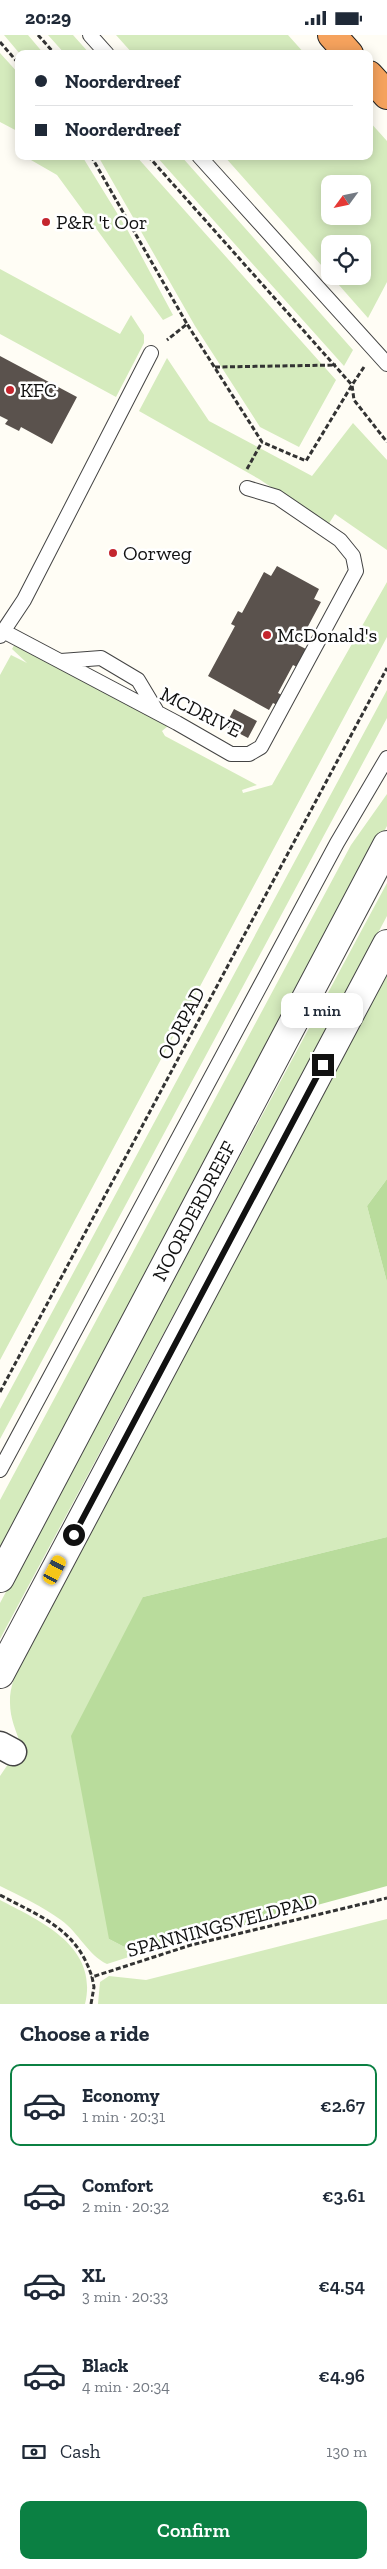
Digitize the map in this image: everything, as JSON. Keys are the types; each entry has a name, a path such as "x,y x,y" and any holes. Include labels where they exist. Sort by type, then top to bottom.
{"highway":[{"path":"332,35 345,50"},
{"path":"373,79 387,95"}],"street":[{"name":"NOORDERDREEF","path":"0,1578 387,845"},
{"path":"0,1674 387,944"}],"lane":[{"path":"90,35 103,50"},
{"path":"203,160 387,364"},
{"path":"2,634 24,600 151,353"},
{"name":"MCDRIVE","path":"2,634 60,661 157,712 231,754 248,754 261,747 356,571 352,556 340,540 277,497 245,482"},
{"path":"60,661 101,658 138,680 157,712"},
{"path":"0,1470 337,843 387,758"}],"path":[{"path":"38,35 51,50"},
{"path":"0,42 15,60"},
{"path":"93,160 186,323 262,442 306,461 374,350"},
{"path":"152,160 336,365 352,385 354,400 387,442"},
{"path":"151,353 186,323"},
{"path":"214,367 336,365"},
{"path":"245,482 262,442"},
{"name":"OORPAD","path":"0,1393 387,668"},
{"path":"0,1895 57,1926 70,1938 87,1960 94,1987 91,2004"},
{"name":"SPANNINGSVELDPAD","path":"92,1977 191,1945 387,1897"}],"green space":[{"path":"4,35 28,35 41,50 17,50"},
{"path":"48,35 73,35 86,50 61,50"},
{"path":"116,35 288,35 301,50 129,50"},
{"path":"0,53 15,70 15,130 0,122"},
{"path":"373,125 387,141 387,282 368,318 339,285 371,285 371,235 321,235 321,265 228,160 373,160"},
{"path":"31,160 84,160 128,231 173,315 163,320 57,175"},
{"path":"100,160 140,160 336,380 299,447 260,427 195,326"},
{"path":"160,160 185,160 353,350 344,366"},
{"path":"0,269 120,334 131,315 144,335 144,343 116,397 0,334"},
{"path":"167,358 209,421 312,476 353,423 387,460 387,550 335,514 328,525 259,479 139,411"},
{"path":"387,582 387,637 0,1360 0,675 11,655 27,663 12,649 16,642 168,726 162,731 165,736 257,785 242,790 243,793 272,785"},
{"path":"387,690 387,718 0,1439 0,1409"},
{"path":"387,794 387,826 0,1550 0,1500 351,845"},
{"path":"387,883 387,916 0,1639 0,1603"},
{"path":"387,975 387,1179 367,1206 387,1282 387,1537 143,1597 109,1939 138,1954 107,1964 94,1955 61,1920 39,1906 0,1886 0,1776 21,1745 10,1709 13,1681 43,1615"},
{"path":"387,1179 387,1282 367,1206"},
{"path":"387,1537 387,1886 138,1954 109,1939 71,1736 143,1597"},
{"path":"0,1900 48,1927 63,1938 75,1951 83,1966 87,1984 85,2004 0,2004"},
{"path":"387,1919 387,2004 98,2004 100,1982 109,1976 146,1980"}],"building":[{"path":"0,356 77,397 52,444 21,427 19,431 5,424 8,420 0,416"},
{"name":"McDonald's","path":"277,566 319,589 314,599 321,602 298,645 306,649 297,667 293,665 278,693 282,695 277,705 273,703 269,710 208,676 235,626 231,624 238,611 242,613 264,572 271,576"},
{"path":"234,709 257,721 248,738 225,726"}],"place":[{"name":"P&R 't Oor","path":"46,222"},
{"name":"KFC","path":"10,390"},
{"name":"Oorweg","path":"113,553"},
{"name":"McDonald's","path":"267,635"}],"route":[{"path":"74,1535 323,1065"}]}
